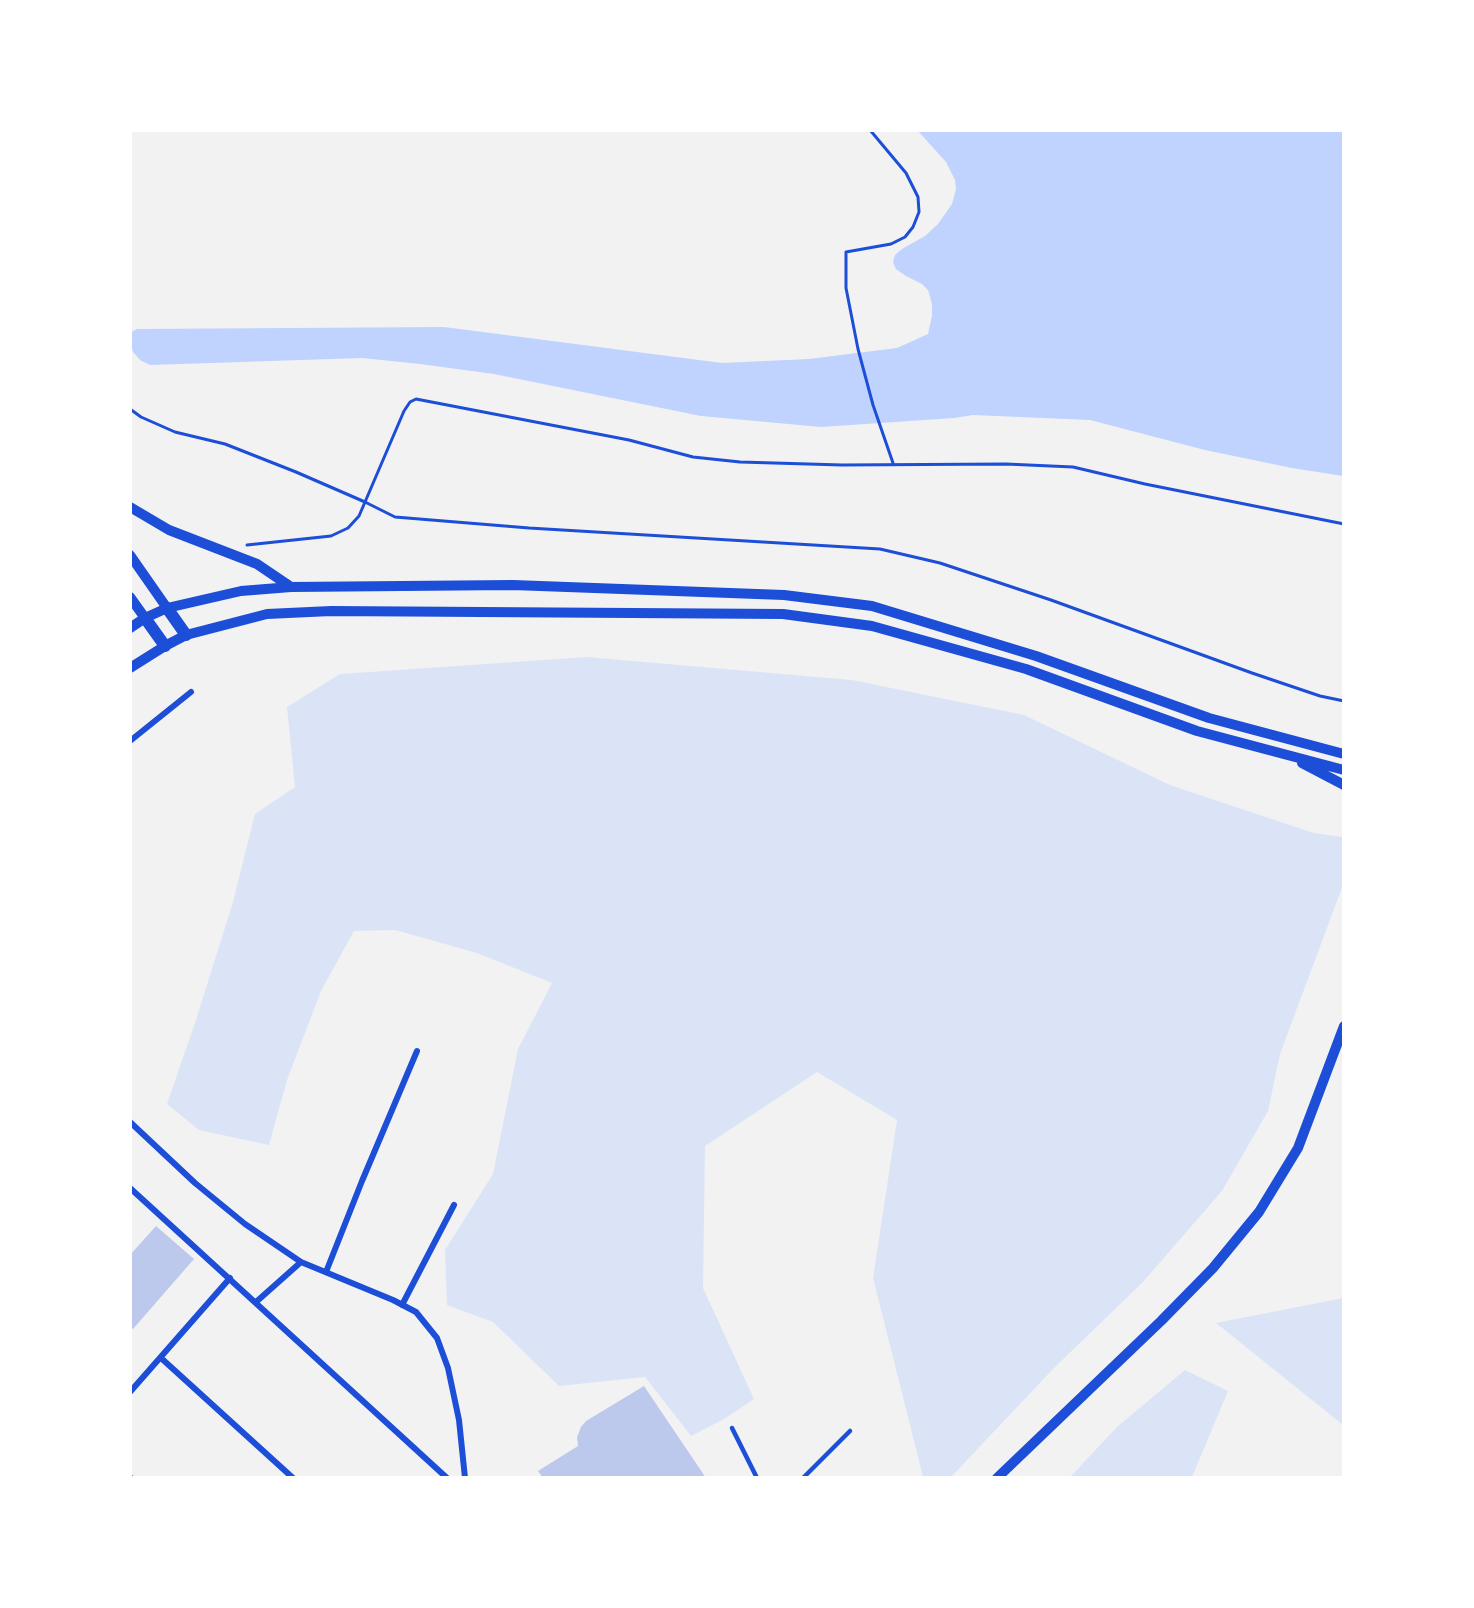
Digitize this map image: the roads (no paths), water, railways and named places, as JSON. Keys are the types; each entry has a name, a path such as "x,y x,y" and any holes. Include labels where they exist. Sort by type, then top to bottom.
{"main road":[{"path":"167,608 186,635"},
{"path":"145,618 165,646"}],"street":[{"path":"130,507 169,530 257,564 291,587"},
{"path":"130,555 167,608"},
{"path":"130,628 167,608 241,591 291,587 513,585 783,595 872,606 1036,656 1209,718 1344,754"},
{"path":"130,597 145,618"},
{"path":"130,668 186,635 267,614 330,611 783,614 872,626 1015,666 1197,731 1344,770"},
{"path":"130,741 191,692"},
{"path":"1283,754 1344,785"},
{"path":"997,1478 1161,1321 1213,1268 1259,1212 1298,1148 1344,1026"},
{"path":"326,1272 417,1051"},
{"path":"130,1122 195,1183 245,1224 302,1262 416,1312 437,1338 448,1368 459,1420 465,1478"},
{"path":"130,1188 447,1478"},
{"path":"402,1305 454,1205"},
{"path":"256,1302 302,1262"},
{"path":"130,1392 230,1278"},
{"path":"161,1358 293,1478"}],"lane":[{"path":"732,1428 757,1478"},
{"path":"803,1478 850,1431"}],"water":[{"path":"918,131 1343,131 1343,476 1205,450 1090,420 973,415 821,427 701,416 494,374 420,364 362,358 150,365 140,360 133,352 131,332 137,329 444,327 722,363 809,359 897,348 928,334 932,304 928,290 922,284 896,269 893,262 895,255 925,236 938,224 952,204 956,189 955,180 946,162"}]}
